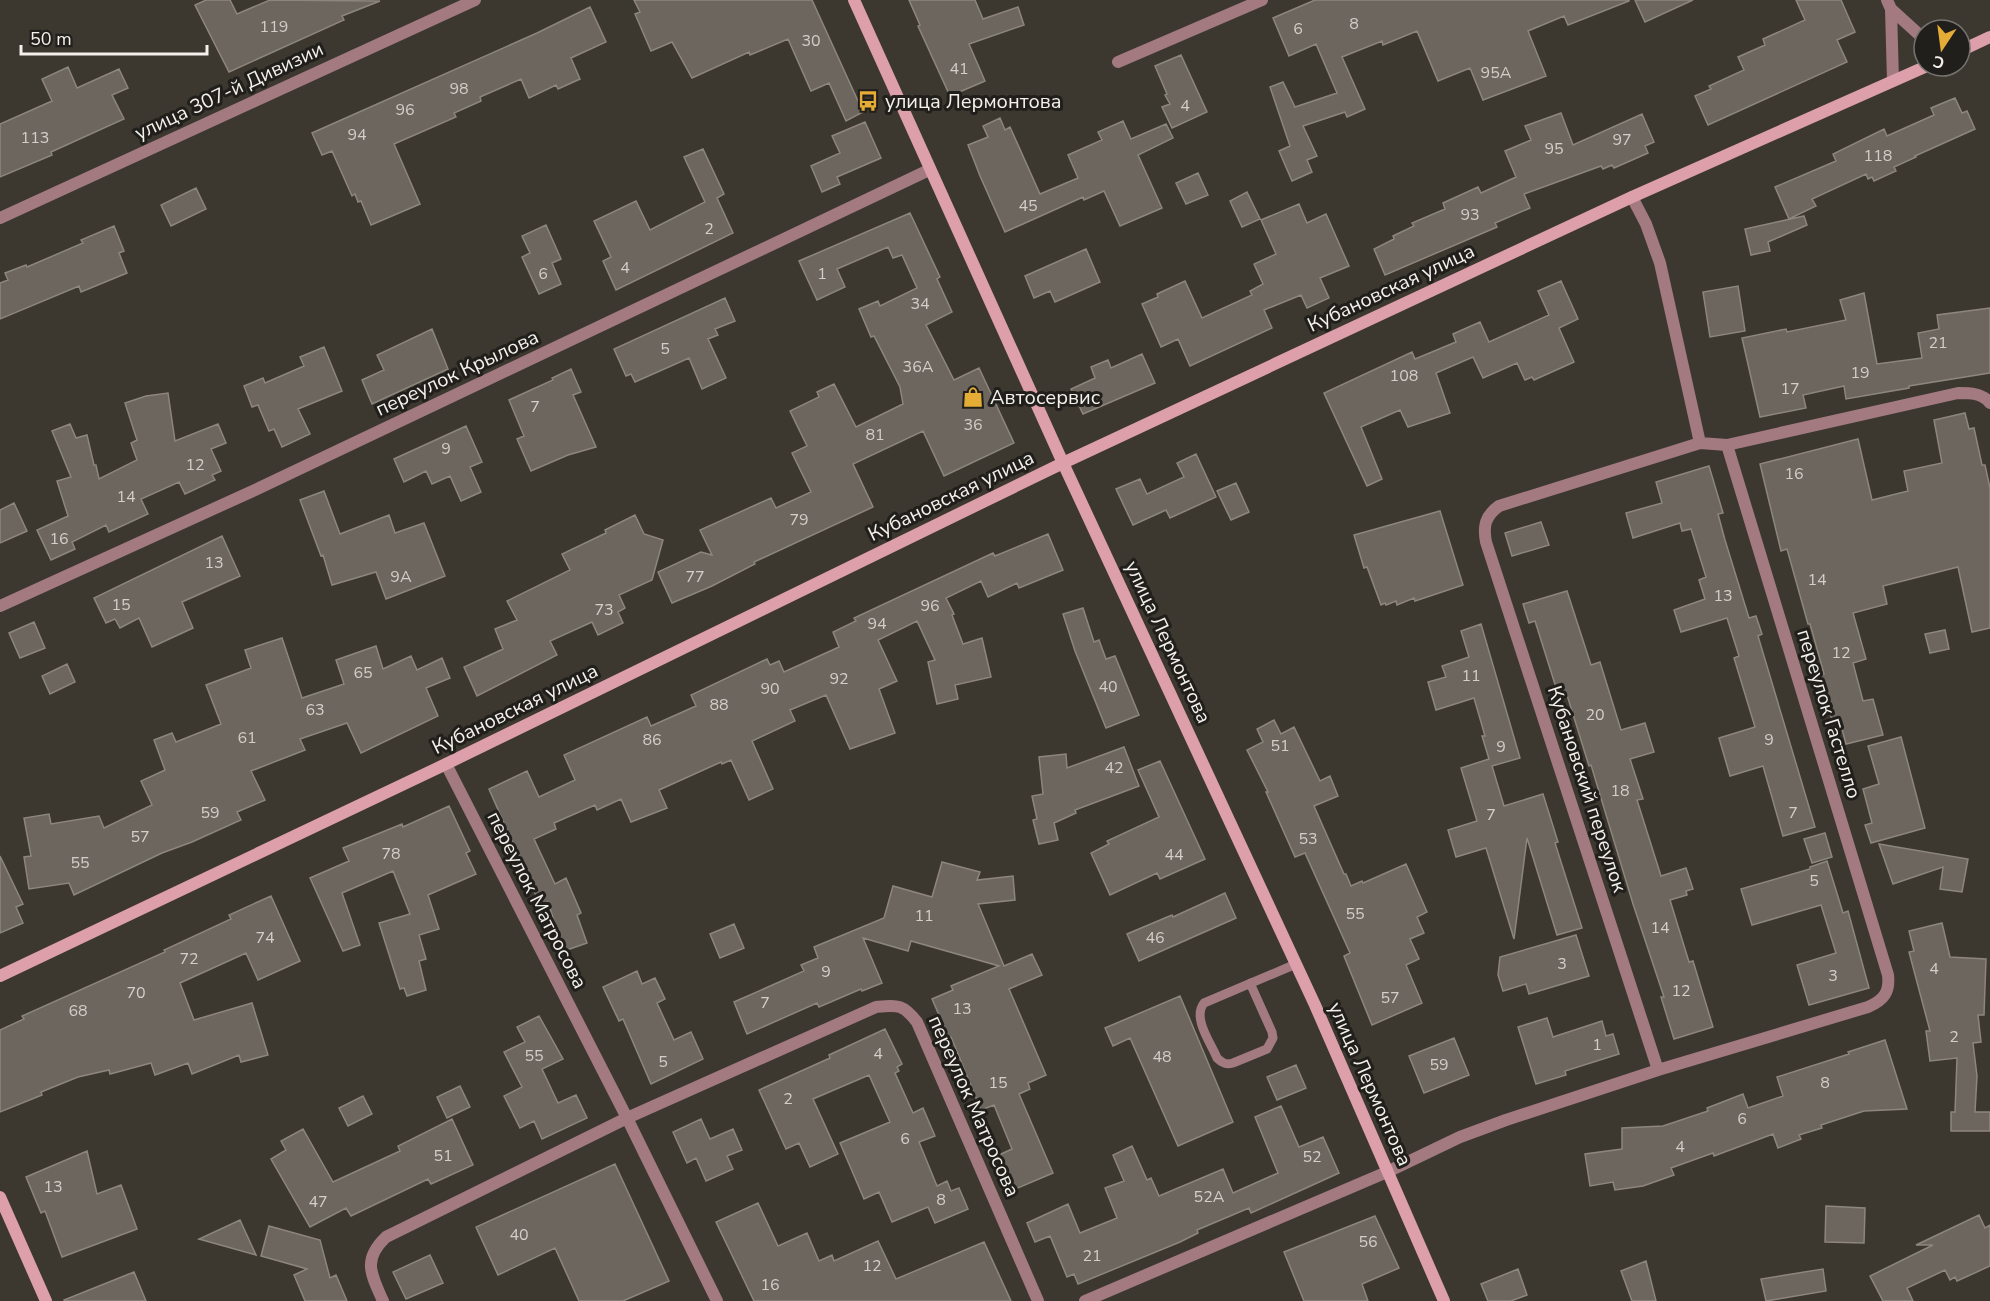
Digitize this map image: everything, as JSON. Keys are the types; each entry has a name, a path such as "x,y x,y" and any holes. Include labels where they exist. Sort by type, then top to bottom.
{"street":[{"name":"улица 307-й Дивизии","path":"0,218 475,0"},
{"name":"улица Лермонтова","path":"854,0 1063,463 1296,964 1444,1301"},
{"path":"1118,62 1262,0"},
{"path":"1889,4 1912,27"},
{"path":"1889,4 1893,81"},
{"path":"1972,45 1990,37"},
{"name":"Кубановская улица","path":"0,976 446,764 1063,463 1632,197 1912,73"},
{"name":"переулок Крылова","path":"0,606 255,490 929,170"},
{"path":"1632,197 1646,224 1660,263 1700,443 1727,446 1958,393 1974,393 1990,403"},
{"name":"Кубановский переулок","path":"1658,1070 1484,530 1491,512 1499,506 1700,443"},
{"name":"переулок Гастелло","path":"1658,1070 1868,1007 1879,1002 1886,995 1889,985 1888,975 1727,446"},
{"name":"переулок Матросова","path":"446,764 627,1118 717,1301"},
{"name":"переулок Матросова","path":"383,1301 374,1281 370,1264 374,1249 386,1237 627,1118 876,1007 892,1005 907,1010 917,1022 1038,1301"},
{"path":"1084,1301 1387,1172 1460,1137 1658,1070"},
{"path":"0,1197 46,1301"}],"lane":[{"path":"1250,983 1273,1038 1268,1048 1233,1063 1221,1062 1200,1020 1200,1007 1204,1003 1250,983 1296,964"}],"building":[{"path":"206,0 230,0 237,14 270,0 380,1 342,16 344,20 229,72 195,5"},
{"path":"634,0 812,0 863,112 846,121 829,83 811,91 788,39 750,55 749,52 692,78 672,42 651,51 635,14 640,12"},
{"path":"909,0 975,0 983,19 1018,7 1024,25 969,44 985,81 950,96 918,26 920,25"},
{"path":"1315,0 1629,1 1568,25 1564,16 1528,31 1546,76 1483,100 1470,68 1438,81 1417,31 1383,45 1382,41 1342,57 1365,109 1347,117 1345,112 1303,126 1317,156 1307,160 1312,172 1292,181 1279,151 1290,146 1270,87 1283,82 1295,107 1337,93 1316,44 1289,56 1273,18"},
{"path":"1635,0 1693,0 1645,22"},
{"path":"1796,0 1841,0 1855,32 1837,40 1847,62 1708,125 1695,96 1711,89 1709,86 1744,70 1738,57 1765,45 1763,39 1805,20"},
{"path":"590,7 606,42 571,58 580,79 558,89 556,85 529,98 521,79 480,97 481,101 454,113 456,117 394,144 420,204 371,225 361,201 358,202 355,194 352,196 332,151 322,155 312,133 537,33"},
{"path":"1181,55 1207,112 1172,128 1162,107 1170,104 1155,66"},
{"path":"68,67 77,88 119,69 128,88 112,95 124,119 51,152 52,155 0,177 0,124 52,101 42,79"},
{"path":"1955,98 1962,113 1967,111 1975,129 1915,156 1894,167 1896,171 1874,181 1872,177 1868,179 1866,174 1812,199 1816,206 1789,219 1775,187 1836,161 1833,154 1884,129 1887,136 1934,115 1931,108"},
{"path":"1561,113 1573,145 1642,114 1654,142 1645,146 1648,153 1614,168 1612,165 1603,169 1601,166 1524,194 1530,208 1495,223 1497,227 1385,275 1374,249 1414,226 1412,223 1445,209 1443,203 1478,187 1481,193 1516,177 1505,151 1531,140 1525,126"},
{"path":"1000,118 1005,130 1010,127 1040,194 1078,178 1068,155 1102,140 1098,132 1123,121 1131,139 1166,124 1173,138 1138,155 1162,208 1120,226 1104,191 1084,200 1083,197 1005,232 968,145 988,137 983,126"},
{"path":"865,122 881,158 837,177 840,184 822,192 811,166 840,153 832,136"},
{"path":"703,149 724,194 717,198 733,233 616,290 603,261 611,257 594,221 636,201 650,230 705,202 684,157"},
{"path":"1198,173 1208,195 1186,204 1176,183"},
{"path":"196,188 206,209 171,226 161,205"},
{"path":"1247,192 1260,219 1242,227 1230,201"},
{"path":"1299,204 1307,223 1326,214 1349,266 1320,278 1329,298 1307,308 1301,295 1264,310 1272,328 1190,366 1178,339 1161,347 1142,304 1185,281 1202,318 1252,295 1250,291 1263,284 1254,264 1276,254 1261,220"},
{"path":"910,213 940,277 937,279 952,312 926,325 954,380 979,368 1014,443 944,476 923,431 853,464 873,507 754,562 755,564 712,586 672,603 658,572 701,552 712,555 700,530 771,498 776,508 811,492 792,453 807,446 790,411 819,397 817,392 834,384 856,427 903,404 900,387 874,336 871,337 859,309 878,301 880,306 917,288 902,255 893,258 888,247 837,269 845,287 817,300 799,261"},
{"path":"1804,216 1807,225 1768,242 1770,251 1751,255 1745,229"},
{"path":"546,225 561,259 552,263 561,284 539,294 522,257 530,253 522,236"},
{"path":"114,226 124,251 119,253 127,273 81,292 79,286 0,319 0,283 8,280 5,273 26,265 27,267 83,243 81,240"},
{"path":"1086,249 1100,282 1055,302 1050,291 1034,298 1025,276"},
{"path":"1561,281 1578,319 1559,328 1574,362 1534,380 1532,377 1525,380 1517,363 1483,378 1473,357 1436,373 1450,413 1408,427 1400,410 1361,427 1382,479 1367,486 1324,393 1412,352 1415,359 1456,342 1453,334 1480,322 1489,342 1549,315 1538,291"},
{"path":"1738,286 1745,331 1710,337 1703,292"},
{"path":"1864,293 1877,364 1922,358 1918,333 1939,329 1937,315 1990,308 1990,373 1846,399 1844,386 1803,395 1806,408 1760,417 1742,338 1846,320 1840,300"},
{"path":"725,298 735,321 715,329 718,335 708,339 726,378 702,389 689,358 635,382 631,374 626,376 614,349"},
{"path":"432,329 448,369 372,404 362,380 384,370 377,355"},
{"path":"324,347 342,391 298,409 310,434 282,447 274,429 269,431 258,405 252,407 244,386 263,378 265,383 304,366 300,357"},
{"path":"1142,354 1155,383 1083,414 1071,389 1095,378 1091,367 1108,360 1111,368"},
{"path":"571,369 581,392 573,395 596,447 568,455 531,471 517,439 524,436 509,400"},
{"path":"168,393 175,441 218,424 226,443 211,449 221,471 212,475 215,480 185,494 179,482 141,499 148,514 109,532 106,525 72,542 75,549 51,560 37,530 68,516 57,481 71,477 52,431 70,424 76,438 87,435 99,479 137,460 131,443 137,440 125,403 146,396"},
{"path":"1965,413 1969,429 1974,428 1982,465 1985,465 1990,488 1990,628 1972,632 1958,567 1883,586 1887,604 1853,613 1866,659 1853,663 1863,701 1873,699 1883,735 1846,744 1839,718 1832,720 1819,676 1824,674 1810,624 1808,624 1787,549 1781,551 1760,464 1858,439 1872,500 1908,491 1904,471 1942,463 1934,420"},
{"path":"466,426 482,462 470,467 481,492 461,501 450,476 432,484 426,471 404,482 394,459"},
{"path":"1196,454 1216,497 1170,518 1166,510 1133,525 1116,489 1140,479 1147,494 1184,477 1177,463"},
{"path":"1709,466 1723,513 1718,514 1725,540 1749,618 1756,616 1762,634 1758,636 1815,827 1783,836 1763,766 1730,776 1719,738 1755,727 1734,658 1739,656 1727,618 1681,632 1674,610 1705,599 1699,580 1706,577 1691,529 1682,531 1680,523 1633,538 1626,513 1662,503 1656,482"},
{"path":"1236,483 1249,512 1231,520 1217,491"},
{"path":"324,491 340,534 389,515 395,533 424,523 445,576 386,599 376,572 332,585 323,555 321,556 300,500"},
{"path":"14,503 27,531 0,543 0,510"},
{"path":"1440,511 1463,585 1415,601 1414,598 1397,605 1396,601 1381,605 1367,567 1364,568 1354,535"},
{"path":"635,515 644,534 663,540 652,580 619,595 625,608 618,612 623,623 598,635 592,622 550,641 557,655 477,696 464,667 503,649 495,629 517,620 507,601 570,570 562,554 606,533 605,530"},
{"path":"1541,522 1549,545 1512,556 1505,533"},
{"path":"1048,534 1063,570 1019,588 1017,583 988,597 981,581 946,598 954,614 952,615 963,644 982,638 991,677 955,685 958,699 937,704 928,662 935,660 917,621 878,640 897,681 879,689 895,733 850,749 826,695 790,710 795,721 752,741 773,789 749,800 731,760 722,764 721,762 659,790 667,808 631,822 621,799 597,810 595,805 554,823 556,829 534,839 555,884 566,878 581,913 577,915 587,943 564,951 548,902 540,905 489,789 527,771 539,797 575,780 564,755 647,717 651,726 696,706 691,695 767,659 770,665 779,661 784,672 839,647 833,632 856,621 854,618 993,553 995,556"},
{"path":"222,536 240,576 182,602 193,628 152,647 139,618 120,628 115,619 106,623 94,598"},
{"path":"1567,591 1591,665 1600,662 1621,730 1645,723 1654,752 1630,759 1643,799 1637,800 1661,876 1686,868 1693,889 1686,891 1687,895 1670,900 1689,962 1693,961 1713,1027 1674,1039 1661,997 1664,997 1567,695 1559,697 1535,621 1529,623 1523,604"},
{"path":"1083,608 1094,642 1099,640 1106,659 1115,656 1139,715 1106,728 1075,651 1063,614"},
{"path":"34,622 45,648 20,658 9,633"},
{"path":"1481,624 1520,758 1492,766 1504,806 1543,794 1558,842 1555,843 1582,928 1557,935 1527,838 1514,939 1486,848 1456,857 1448,830 1477,821 1461,768 1489,759 1474,698 1436,710 1428,682 1446,677 1442,666 1469,657 1461,631"},
{"path":"1945,630 1949,649 1930,653 1925,634"},
{"path":"282,638 302,698 344,684 336,660 376,646 383,669 411,656 417,670 442,658 450,678 426,688 438,716 361,753 347,723 300,739 305,750 251,771 265,800 237,812 241,820 162,853 74,895 69,883 29,889 24,857 31,856 24,818 49,814 51,824 99,816 104,828 152,805 141,781 165,770 154,740 172,733 176,742 221,724 206,685 251,668 245,650"},
{"path":"67,664 75,682 50,694 42,676"},
{"path":"1274,720 1281,734 1294,727 1320,781 1330,776 1338,796 1314,806 1351,886 1406,864 1427,912 1417,917 1424,933 1410,939 1419,959 1406,965 1422,1003 1372,1025 1344,956 1350,953 1305,853 1295,857 1266,792 1268,792 1247,750 1263,742 1257,729"},
{"path":"1901,737 1925,828 1871,843 1865,825 1872,823 1863,789 1879,784 1868,746"},
{"path":"1124,747 1139,786 1075,810 1076,813 1054,823 1058,840 1039,844 1033,820 1037,819 1032,796 1043,794 1039,757 1066,754 1067,768"},
{"path":"1160,761 1205,859 1160,879 1157,873 1110,895 1091,853 1109,844 1107,841 1159,817 1138,770"},
{"path":"449,806 470,851 466,853 476,874 428,895 439,929 419,935 426,959 419,961 426,990 407,996 404,988 400,989 379,923 410,914 393,871 342,893 360,945 343,951 310,878 349,861 343,848 402,824 403,827"},
{"path":"1825,833 1832,857 1812,863 1804,839"},
{"path":"1879,844 1968,859 1962,892 1940,889 1943,867 1893,884"},
{"path":"0,856 23,904 16,907 23,923 0,933"},
{"path":"1827,861 1843,913 1848,911 1869,988 1809,1005 1797,965 1836,953 1821,905 1752,925 1741,889 1810,869 1810,867"},
{"path":"942,862 980,872 977,880 1013,876 1015,900 978,904 1004,966 1032,954 1042,975 1009,989 1046,1075 1028,1083 1030,1089 1019,1094 1053,1173 1013,1190 999,1155 1012,1149 994,1105 981,1110 951,1037 949,1038 932,999 953,990 951,986 999,966 911,941 908,951 863,938 882,983 862,991 861,989 819,1007 817,1003 747,1034 734,1002 804,971 801,965 818,958 814,947 884,918 893,886 932,897"},
{"path":"1225,893 1236,918 1139,961 1127,934 1172,915 1173,917"},
{"path":"271,896 300,961 258,980 246,953 180,983 194,1020 252,1003 268,1055 241,1062 239,1055 192,1074 188,1063 155,1075 151,1063 110,1074 109,1070 78,1077 0,1112 0,1030 24,1019 22,1016 165,952 164,950 231,919 229,915"},
{"path":"1942,923 1950,957 1986,959 1984,1015 1978,1015 1981,1042 1973,1043 1977,1076 1975,1112 1990,1112 1990,1131 1951,1131 1951,1112 1955,1112 1957,1058 1930,1061 1926,1031 1930,1031 1909,952 1914,951 1909,931"},
{"path":"734,924 744,948 720,958 710,934"},
{"path":"1576,935 1589,976 1529,994 1526,984 1503,991 1498,975 1500,957"},
{"path":"637,971 642,984 655,978 665,999 657,1003 674,1040 691,1032 703,1059 651,1084 623,1019 619,1021 603,987"},
{"path":"1180,996 1233,1122 1178,1146 1130,1038 1113,1046 1105,1028"},
{"path":"539,1016 563,1059 542,1069 558,1103 576,1095 587,1118 542,1139 534,1121 520,1128 504,1096 522,1087 504,1052 525,1042 517,1027"},
{"path":"1547,1018 1553,1037 1602,1021 1606,1036 1613,1034 1619,1054 1565,1071 1566,1075 1536,1084 1518,1027"},
{"path":"885,1029 902,1064 897,1067 899,1071 895,1073 913,1113 923,1108 935,1136 919,1142 937,1186 947,1181 951,1191 959,1188 968,1209 935,1223 928,1207 892,1222 879,1192 864,1199 840,1143 890,1122 869,1075 813,1099 838,1154 810,1167 799,1143 786,1149 759,1090 830,1058 829,1055"},
{"path":"1454,1038 1469,1075 1424,1093 1409,1056"},
{"path":"1885,1040 1907,1109 1864,1111 1821,1125 1822,1128 1799,1135 1801,1139 1778,1148 1773,1134 1714,1156 1713,1153 1671,1168 1674,1175 1643,1186 1615,1190 1613,1182 1590,1186 1585,1154 1622,1149 1622,1128 1663,1126 1708,1111 1707,1108 1743,1094 1748,1108 1783,1096 1777,1077"},
{"path":"1296,1065 1306,1088 1277,1100 1267,1077"},
{"path":"460,1086 470,1107 447,1118 437,1097"},
{"path":"363,1096 372,1114 348,1126 339,1108"},
{"path":"1281,1106 1299,1147 1323,1137 1339,1173 1251,1213 1249,1208 1197,1230 1198,1233 1180,1242 1078,1284 1074,1274 1067,1277 1050,1236 1035,1242 1027,1223 1068,1204 1080,1233 1117,1218 1105,1188 1124,1181 1113,1155 1132,1146 1147,1180 1151,1178 1159,1196 1223,1169 1233,1193 1278,1173 1255,1117"},
{"path":"452,1119 473,1165 431,1184 428,1179 351,1216 346,1208 310,1227 271,1159 286,1150 281,1141 303,1129 333,1182 400,1151 398,1146"},
{"path":"701,1119 710,1139 733,1129 742,1150 727,1156 733,1169 706,1181 696,1158 687,1163 673,1132"},
{"path":"87,1151 97,1194 121,1185 137,1229 62,1257 45,1211 41,1213 26,1177"},
{"path":"615,1164 669,1281 623,1301 579,1301 555,1248 498,1275 476,1227"},
{"path":"758,1203 778,1246 807,1233 819,1261 832,1255 834,1261 878,1241 896,1279 984,1242 1011,1301 754,1301 716,1222"},
{"path":"1826,1206 1865,1208 1864,1243 1825,1242"},
{"path":"1979,1215 1985,1228 1990,1225 1990,1266 1957,1281 1955,1277 1950,1280 1945,1270 1907,1288 1913,1301 1883,1301 1870,1276 1933,1245 1916,1245"},
{"path":"1375,1216 1399,1268 1362,1284 1368,1301 1304,1301 1284,1252"},
{"path":"240,1220 256,1255 199,1239"},
{"path":"269,1226 320,1240 330,1278 336,1275 347,1301 305,1301 294,1275 307,1269 261,1256"},
{"path":"430,1255 443,1283 406,1299 393,1272"},
{"path":"1646,1261 1656,1301 1632,1301 1621,1271"},
{"path":"1518,1269 1527,1295 1511,1301 1488,1301 1481,1284"},
{"path":"1823,1269 1826,1291 1766,1301 1761,1279"},
{"path":"134,1272 146,1301 64,1300"}],"place":[{"name":"улица Лермонтова","path":"868,101"},
{"name":"Автосервис","path":"973,397"}]}
